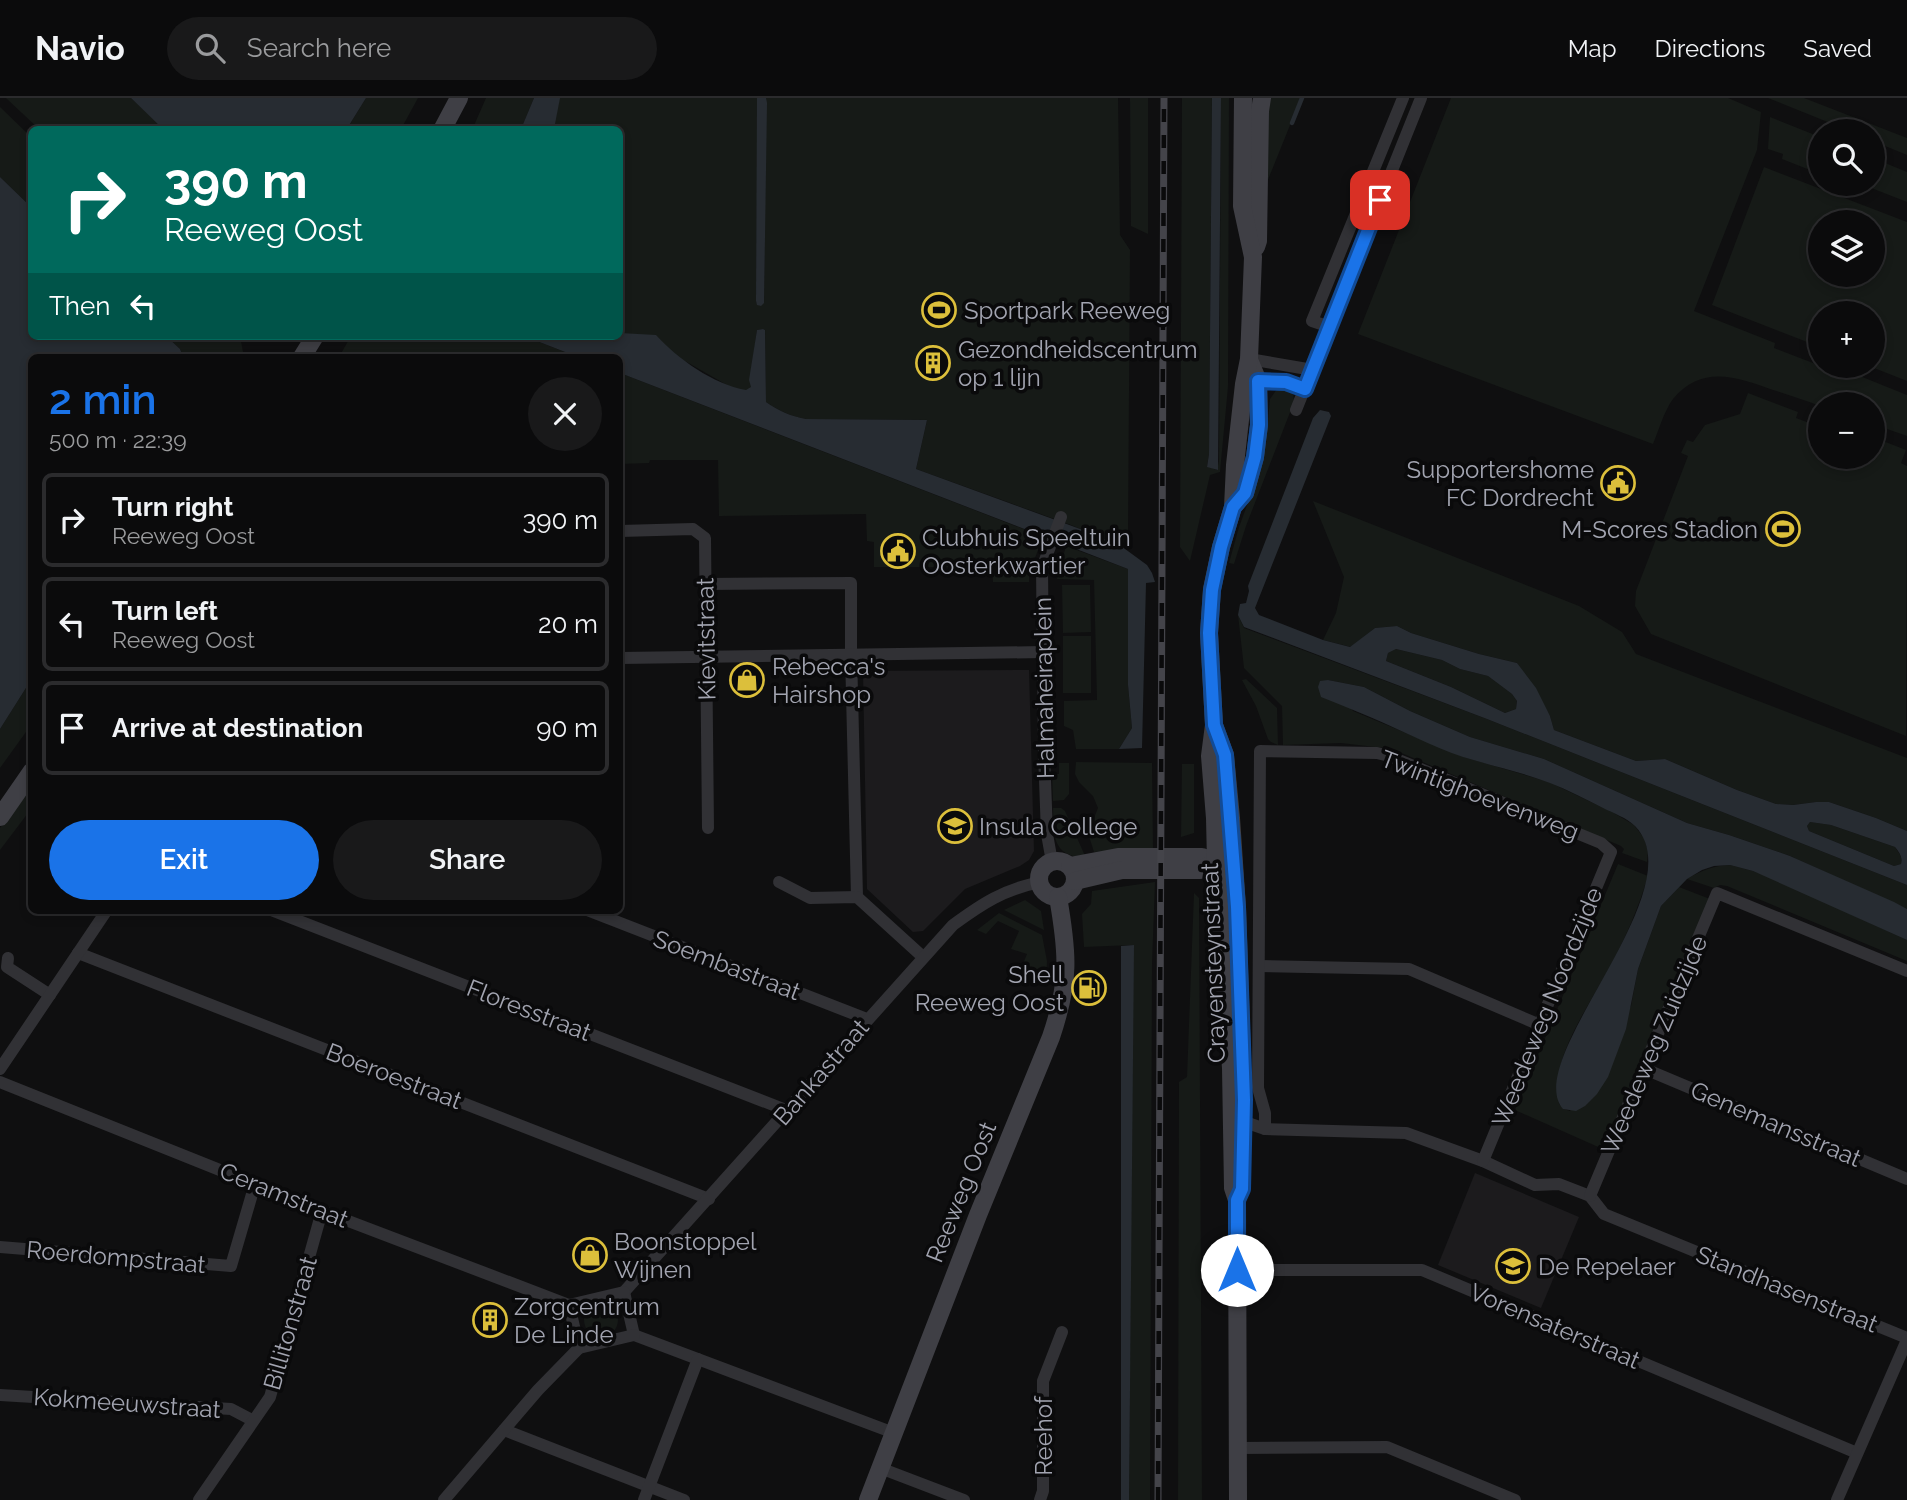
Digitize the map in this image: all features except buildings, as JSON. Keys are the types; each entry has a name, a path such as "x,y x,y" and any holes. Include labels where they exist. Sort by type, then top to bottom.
{"main road":[{"path":"444,126 458,98"},
{"name":"Crayensteynstraat","path":"1238,1500 1237,1200 1233,1188 1238,1121 1231,1068 1225,861 1215,818 1210,756 1214,725 1209,633 1212,590 1233,507 1235,465 1249,359 1253,257 1242,206 1243,98"},
{"name":"Crayensteynstraat","path":"1253,257 1258,241 1262,98"},
{"name":"Crayensteynstraat","path":"1233,507 1245,493 1255,457 1259,425 1258,381 1249,359"},
{"path":"0,817 28,777"},
{"path":"1072,874 1118,856 1202,857 1225,861"},
{"path":"1052,862 1062,862 1072,874 1074,886 1068,894 1058,897 1044,891 1040,882 1041,872 1052,862"},
{"name":"Reeweg Oost","path":"868,1500 1061,1007 1066,978 1066,952 1058,897"}],"street":[{"path":"1330,327 1312,321 1403,98"},
{"path":"1296,410 1421,98"},
{"path":"1249,359 1313,370"},
{"path":"1258,381 1286,382 1305,389"},
{"name":"Halmaheiraplein","path":"1052,862 1047,834 1042,568 1061,517"},
{"name":"Kievitstraat","path":"623,531 692,529 705,538 708,828"},
{"path":"705,584 851,583 857,897"},
{"path":"623,658 1043,652"},
{"name":"Twintighoevenweg","path":"1260,751 1383,754 1601,843 1611,852"},
{"name":"Crayensteynstraat","path":"1260,751 1258,1088 1265,1113 1265,1129"},
{"name":"Weedeweg Noordzijde","path":"1483,1161 1611,852"},
{"path":"779,882 810,898 857,897 923,957"},
{"name":"Bankastraat","path":"624,1292 953,925 984,902 1022,886 1040,882"},
{"name":"Weedeweg Zuidzijde","path":"1590,1196 1717,893 1907,971"},
{"path":"0,1069 104,914"},
{"name":"Floresstraat","path":"281,914 786,1110"},
{"name":"Soembastraat","path":"597,914 867,1019"},
{"name":"Boeroestraat","path":"79,953 709,1199"},
{"path":"8,958 7,967 50,995"},
{"path":"1259,966 1409,969 1540,1025"},
{"name":"Genemansstraat","path":"1645,1069 1907,1179"},
{"name":"Ceramstraat","path":"0,1082 322,1211 569,1305"},
{"name":"Standhasenstraat","path":"1238,1121 1265,1129 1406,1133 1483,1161 1535,1185 1559,1184 1590,1196 1604,1214 1907,1340"},
{"name":"Roerdompstraat","path":"0,1247 231,1266 255,1184"},
{"name":"Billitonstraat","path":"199,1500 270,1397 322,1211"},
{"name":"Vorensaterstraat","path":"1237,1270 1422,1270 1857,1453"},
{"path":"579,1348 569,1305 624,1292 634,1335"},
{"name":"Reehof","path":"1040,1500 1043,1491 1043,1381 1062,1332"},
{"path":"444,1500 579,1348 634,1335 894,1433"},
{"path":"1836,1500 1907,1340"},
{"path":"644,1500 698,1359"},
{"name":"Kokmeeuwstraat","path":"0,1395 231,1409 253,1420"},
{"path":"504,1430 684,1500"},
{"path":"1238,1448 1387,1447 1515,1500"},
{"path":"880,1468 964,1500"}],"shaded area":[{"path":"6,98 131,98 161,126 36,126"},
{"path":"131,98 366,98 349,126 160,126"},
{"path":"366,98 418,98 403,126 349,126"},
{"path":"486,98 534,98 522,126 474,126"},
{"path":"534,98 560,98 555,126 522,126"},
{"name":"Sportpark Reeweg","path":"555,98 758,98 756,302 760,306 764,302 766,98 1118,98 1120,235 1130,250 1128,536 1121,546 916,469 927,420 806,419 780,411 766,402 763,329 757,330 753,358 753,400 685,361 623,337 623,126 551,126"},
{"path":"757,98 766,98 767,103 764,303 761,306 757,305 756,301"},
{"path":"1130,98 1148,98 1148,234 1131,226"},
{"path":"1182,98 1212,98 1207,466 1217,470 1221,98 1229,98 1228,387 1220,472 1210,475 1190,561 1180,547"},
{"path":"1212,98 1221,98 1218,470 1207,467"},
{"path":"1270,98 1301,98 1265,187 1265,152"},
{"path":"1451,98 1728,98 1761,112 1757,150 1694,311 1775,343 1774,348 1808,361 1808,378 1865,378 1907,395 1907,436 1885,428 1885,392 1808,392 1808,402 1746,381 1720,376 1696,381 1673,399 1653,444 1358,334"},
{"path":"1768,98 1804,98 1858,119 1820,119"},
{"path":"0,107 28,134 28,204 0,177"},
{"path":"1770,117 1808,132 1808,169 1782,159 1783,154 1768,149"},
{"path":"1885,129 1907,138 1907,155 1885,146"},
{"path":"1885,163 1907,172 1907,202 1885,193"},
{"path":"1764,167 1808,184 1808,196 1839,196 1876,210 1808,210 1808,287 1885,287 1885,214 1907,222 1907,381 1885,372 1885,301 1808,301 1808,342 1712,305"},
{"path":"0,177 28,204 28,340 170,340 182,354 28,354 28,685 0,729"},
{"path":"757,330 765,330 766,402 780,411 806,419 927,420 916,469 1083,530 1121,546 1147,565 1155,582 1146,583 1142,748 1119,749 1132,728 1128,685 1128,569 623,374 623,354 570,354 534,340 623,340 623,333 656,335 697,369 721,382 746,390 751,387 749,380"},
{"path":"170,340 241,340 243,354 182,354"},
{"path":"349,340 534,340 570,354 341,354"},
{"path":"623,374 1039,535 1040,545 1033,563 1029,563 1029,582 993,582 992,567 874,567 874,542 867,541 866,514 719,516 718,460 650,460 649,463 623,464"},
{"path":"1283,387 1293,392 1294,402 1234,564 1229,563 1259,473 1266,444 1270,399 1277,389"},
{"name":"M-Scores Stadion","path":"1748,393 1798,412 1796,418 1808,422 1808,469 1885,469 1885,442 1906,450 1901,463 1907,466 1906,736 1651,634 1635,606 1636,591 1688,456 1681,453 1687,440 1693,442 1705,425 1740,414"},
{"path":"1320,410 1329,412 1331,416 1255,608 1259,615 1323,640 1350,647 1375,628 1397,626 1411,633 1479,654 1517,663 1536,688 1554,730 1636,761 1665,759 1776,804 1829,802 1907,831 1907,885 1487,719 1244,627 1238,615 1240,604 1246,603 1248,586 1313,418","holes":["1396,649 1442,660 1460,669 1488,676 1512,694 1517,701 1516,709 1505,713 1451,687 1386,661 1388,653","1810,822 1831,825 1895,847 1901,857 1901,864 1894,866 1809,831 1807,826"]},
{"path":"1313,501 1579,606 1622,632 1636,654 1907,758 1907,831 1829,802 1776,804 1665,759 1636,761 1554,730 1550,716 1517,663 1479,654 1411,633 1397,626 1375,628 1351,647 1323,640 1336,613 1344,577"},
{"path":"1066,546 1128,569 1128,685 1132,728 1119,749 1076,749 1073,730 1064,726 1064,701 1097,700 1094,580 1057,579"},
{"path":"1062,585 1090,585 1091,632 1063,633"},
{"path":"1238,615 1244,628 1487,719 1907,885 1907,909 1790,856 1687,823 1544,759 1470,737 1364,687 1328,680 1353,711 1464,757 1549,782 1614,813 1634,825 1644,838 1648,851 1647,862 1622,853 1624,849 1621,846 1392,749 1341,743 1283,745 1282,706 1244,668"},
{"path":"1063,636 1091,636 1091,693 1063,693"},
{"path":"1396,649 1442,660 1460,669 1488,676 1512,694 1517,701 1516,709 1505,713 1451,687 1386,661 1388,653"},
{"path":"1029,670 1034,851 1029,860 1020,866 965,889 923,931 913,932 867,889 863,671"},
{"path":"1246,679 1277,708 1278,745 1268,739 1256,706 1242,680"},
{"path":"1320,681 1364,687 1470,737 1544,759 1687,823 1790,856 1894,902 1907,909 1907,940 1753,871 1730,865 1702,870 1687,879 1661,906 1638,969 1626,1029 1608,1077 1585,1106 1576,1111 1563,1109 1556,1085 1565,1053 1628,930 1644,890 1648,854 1635,826 1557,786 1451,753 1321,697 1318,687"},
{"path":"28,685 28,729 0,768 0,729"},
{"path":"1076,762 1152,763 1153,848 1094,852 1088,833 1098,808 1093,796 1075,774"},
{"path":"1059,763 1069,763 1069,794 1064,800 1053,801 1052,774 1059,774"},
{"path":"1182,764 1194,764 1194,833 1181,837"},
{"path":"28,786 28,813 0,850 0,828"},
{"path":"1053,808 1065,811 1086,858 1066,853 1060,848 1055,835"},
{"path":"1810,822 1831,825 1895,847 1901,857 1901,864 1894,866 1809,831 1807,826"},
{"path":"1618,864 1648,876 1625,936 1563,1058 1558,1084 1559,1104 1564,1109 1570,1111 1631,1006 1638,969 1661,906 1679,887 1710,899 1605,1150 1515,1110"},
{"path":"1730,865 1774,879 1907,940 1907,961 1727,886 1714,888 1687,879 1708,869"},
{"path":"1155,882 1152,964 1150,1500 1129,1500 1133,945 1084,947 1082,914 1091,904 1092,891"},
{"path":"1194,893 1199,898 1202,1500 1178,1500 1179,1082 1187,1077"},
{"path":"1025,900 1041,911 1044,930 1004,910"},
{"path":"999,913 1042,935 1047,961 1046,985 1020,971 1027,954 1011,949 1019,931 998,921 986,934 977,930"},
{"path":"1134,945 1129,1500 1121,1500 1121,946"},
{"path":"1475,1173 1579,1217 1541,1308 1438,1265"},
{"path":"601,1303 613,1308 618,1320 613,1332 601,1337 589,1332 584,1320 589,1308"}],"waterway":[{"path":"1292,123 1302,98"}],"railway":[{"path":"1158,1500 1164,98"}],"place":[{"name":"Sportpark Reeweg","path":"939,310"},
{"name":"Gezondheidscentrum op 1 lijn","path":"933,363"},
{"name":"Supportershome FC Dordrecht","path":"1618,483"},
{"name":"M-Scores Stadion","path":"1783,529"},
{"name":"Clubhuis Speeltuin Oosterkwartier","path":"898,551"},
{"name":"Rebecca's Hairshop","path":"747,680"},
{"name":"Insula College","path":"955,826"},
{"name":"Shell Reeweg Oost","path":"1089,988"},
{"name":"Boonstoppel Wijnen","path":"590,1255"},
{"name":"De Repelaer","path":"1513,1266"},
{"name":"Zorgcentrum De Linde","path":"490,1320"}],"route":[{"path":"1237,1270 1237,1200 1242,1189 1244,1100 1237,907 1225,755 1214,725 1209,633 1212,590 1233,507 1245,493 1255,457 1259,425 1258,381 1286,382 1305,389 1380,200"}]}
